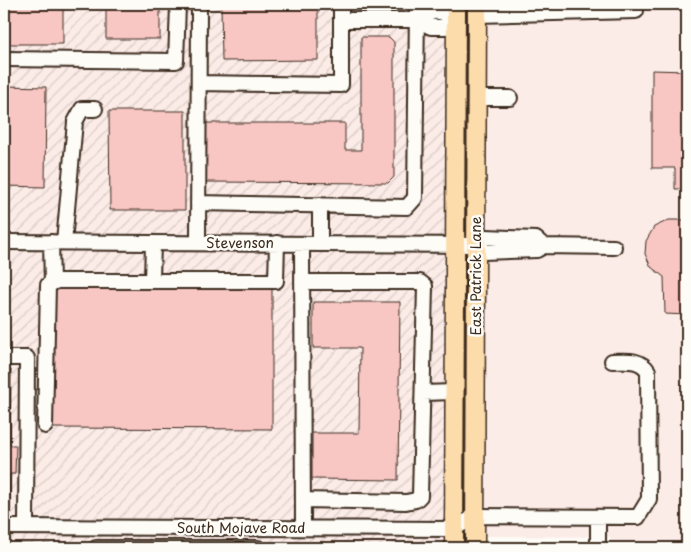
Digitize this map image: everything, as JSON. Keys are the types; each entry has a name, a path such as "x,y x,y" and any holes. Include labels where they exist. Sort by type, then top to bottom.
{"main road":[{"path":"456,12 477,9"},
{"name":"East Patrick Lane","path":"475,548 477,9"},
{"name":"East Patrick Lane","path":"454,548 456,12"}],"street":[{"path":"198,243 199,4"},
{"path":"199,83 341,85 341,4"},
{"path":"198,203 407,207 415,198 417,4"},
{"path":"4,59 176,61 178,5"},
{"path":"477,9 636,11"},
{"path":"341,20 416,20 430,12 456,12"},
{"path":"476,98 510,98"},
{"path":"45,426 48,285 52,282 75,122 82,109 95,109"},
{"path":"320,205 320,244"},
{"name":"Stevenson","path":"4,242 454,244 476,245 484,252 538,250 544,246 614,247"},
{"path":"152,280 153,243"},
{"path":"52,282 152,280 276,281 276,244"},
{"path":"302,244 303,528"},
{"path":"302,282 420,282 424,286 420,496 416,500 406,502 303,500"},
{"path":"4,358 27,358 26,528"},
{"path":"454,529 475,516 638,517 649,500 648,371 645,366 635,361 612,360"},
{"path":"423,393 454,392"},
{"path":"598,517 598,548"},
{"name":"South Mojave Road","path":"4,527 454,529"},
{"path":"96,548 258,548"}],"shaded area":[{"path":"4,4 465,4 463,548 4,548"},
{"path":"487,4 687,4 687,548 611,548 610,537 484,536"}],"building":[{"path":"7,4 63,4 63,44 7,44"},
{"path":"106,4 160,4 160,39 106,39"},
{"path":"221,4 318,4 318,60 222,61"},
{"path":"361,37 389,37 394,42 394,177 388,183 204,182 205,123 345,123 345,150 361,150"},
{"path":"652,70 687,71 687,189 675,189 675,168 652,168"},
{"path":"4,86 46,87 45,187 4,186"},
{"path":"109,111 185,111 185,210 110,210"},
{"path":"669,220 687,220 687,315 665,314 664,277 651,267 645,254 646,241 654,227"},
{"path":"53,288 272,288 272,429 52,428"},
{"path":"313,302 400,302 398,480 312,479 312,433 359,433 360,348 313,348"},
{"path":"4,370 11,370 10,445 16,445 15,474 10,474 10,510 4,510"},
{"path":"4,544 79,545 79,548 4,548"}]}
